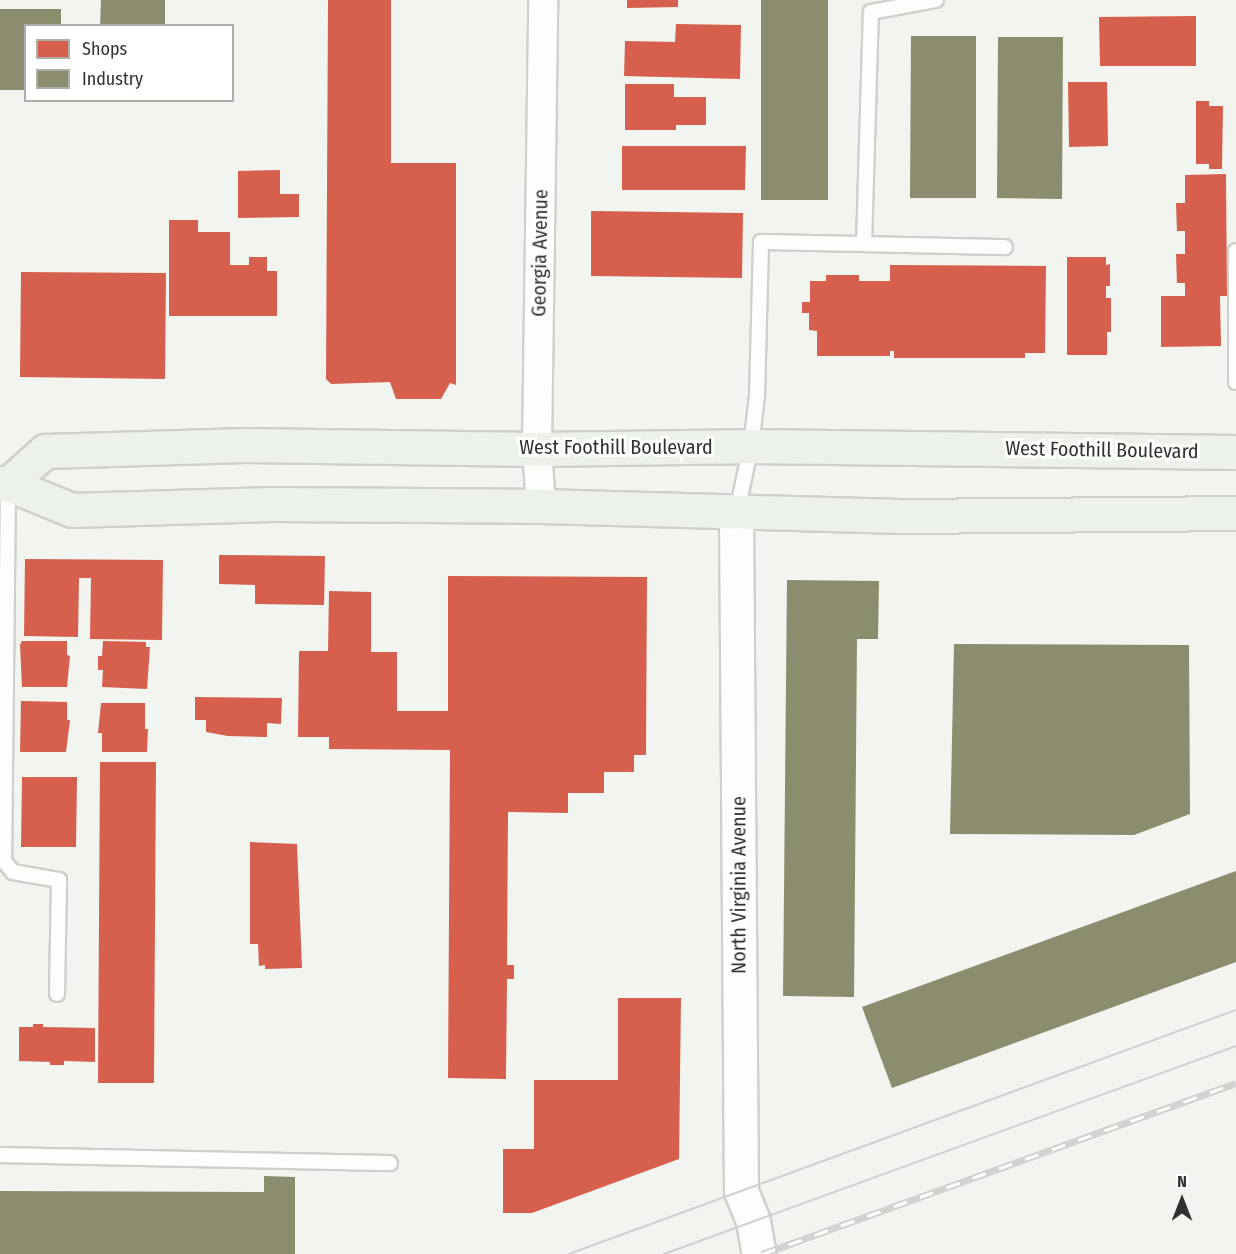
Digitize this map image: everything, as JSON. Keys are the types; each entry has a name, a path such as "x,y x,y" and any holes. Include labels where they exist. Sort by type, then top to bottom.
{"main road":[{"name":"West Foothill Boulevard","path":"4,484 45,451 245,445 537,448 751,446 1236,452"},
{"path":"4,484 72,510 272,504 541,506 901,516 1236,513"}],"street":[{"name":"Georgia Avenue","path":"541,506 537,448 543,0"},
{"name":"North Virginia Avenue","path":"736,513 741,1191 753,1221 759,1254"}],"lane":[{"path":"864,244 871,12 936,0"},
{"path":"736,513 751,446 757,396 761,242 1005,247"},
{"path":"1236,251 1236,382"},
{"path":"4,484 4,861 13,872 59,880 57,994"},
{"path":"0,1155 390,1163"}],"building: Shops":[{"path":"328,0 391,0 391,163 456,163 456,385 450,383 441,399 396,399 390,382 331,384 326,379"},
{"path":"627,0 678,0 678,7 627,8"},
{"path":"1196,16 1196,66 1100,66 1099,17"},
{"path":"676,24 741,25 740,79 624,76 625,41 675,42"},
{"path":"1068,82 1107,82 1108,146 1069,147"},
{"path":"625,84 674,84 674,97 706,97 706,125 676,125 676,130 625,130"},
{"path":"1196,101 1209,101 1209,106 1223,106 1222,169 1209,169 1209,164 1196,164"},
{"path":"622,146 746,146 745,190 622,190"},
{"path":"280,170 280,194 299,194 299,217 238,218 238,171"},
{"path":"1226,174 1227,296 1220,296 1221,346 1161,347 1161,296 1185,296 1185,283 1177,283 1176,254 1185,254 1185,231 1177,231 1176,203 1185,203 1185,175"},
{"path":"591,211 743,213 742,278 591,276"},
{"path":"169,220 198,220 198,232 230,232 230,265 249,265 249,257 267,257 267,271 277,271 277,316 169,316"},
{"path":"1067,257 1106,257 1106,265 1110,264 1110,286 1106,286 1106,298 1111,298 1111,332 1107,332 1107,355 1067,355"},
{"path":"890,265 1046,266 1045,353 1025,353 1025,358 894,358 894,351 890,351 890,356 817,356 817,331 809,330 809,313 802,313 802,302 810,302 810,281 826,281 826,275 859,275 859,281 890,281"},
{"path":"21,272 166,273 165,379 20,377"},
{"path":"219,555 325,556 324,605 255,604 255,585 219,584"},
{"path":"25,559 163,560 162,640 90,639 91,578 79,578 78,637 24,636"},
{"path":"448,576 647,577 646,755 634,755 634,772 604,772 604,793 568,793 568,813 508,812 507,965 514,965 514,979 507,979 506,1079 448,1078 450,750 329,749 329,737 298,737 299,651 328,651 329,591 371,592 371,652 397,652 397,711 448,711"},
{"path":"22,641 67,641 67,655 70,656 67,687 22,687 20,645"},
{"path":"103,641 146,642 146,647 150,647 147,689 102,687 103,670 98,670 98,656 102,656"},
{"path":"195,697 282,698 281,724 267,723 267,737 228,736 206,732 206,720 195,720"},
{"path":"21,701 67,702 67,720 70,720 66,752 20,752"},
{"path":"101,703 145,703 145,729 148,729 147,752 102,752 102,733 98,733"},
{"path":"100,762 156,762 154,1083 98,1083"},
{"path":"22,777 77,777 76,847 21,847"},
{"path":"250,842 297,844 302,968 265,969 265,965 259,966 258,944 250,944"},
{"path":"618,998 681,998 679,1159 532,1213 503,1213 503,1149 534,1149 534,1080 618,1080"},
{"path":"33,1024 43,1024 43,1027 95,1028 95,1062 64,1061 64,1065 50,1065 50,1062 19,1061 19,1027 33,1027"}],"building: Industry":[{"path":"101,0 165,0 165,24 100,24"},
{"path":"761,0 828,0 828,200 761,200"},
{"path":"0,9 61,9 61,24 24,24 24,90 0,90"},
{"path":"911,36 976,36 976,198 910,198"},
{"path":"998,37 1063,37 1062,199 997,198"},
{"path":"787,580 879,581 878,639 857,639 854,997 783,996"},
{"path":"954,644 1189,645 1190,814 1134,835 950,834"},
{"path":"1236,871 1236,962 892,1088 862,1007"},
{"path":"264,1176 295,1177 295,1254 0,1254 0,1191 264,1192"}],"tram line":[{"path":"569,1254 1236,1010"},
{"path":"664,1254 1236,1046"}],"railway":[{"path":"762,1254 1236,1083"}]}
